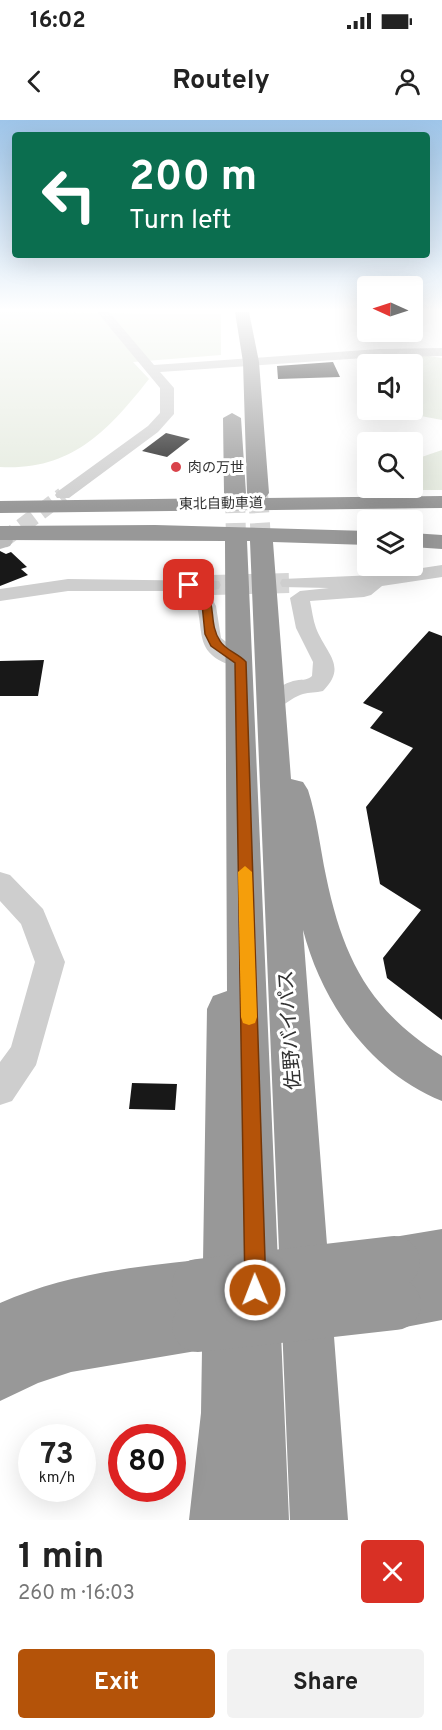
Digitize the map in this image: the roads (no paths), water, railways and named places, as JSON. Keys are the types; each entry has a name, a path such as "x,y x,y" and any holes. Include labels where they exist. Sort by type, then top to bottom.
{"highway":[{"path":"234,493 232,393 237,377"},
{"path":"243,377 258,493"},
{"name":"東北自動車道","path":"0,507 442,502"},
{"name":"東北自動車道","path":"0,535 442,519"},
{"path":"0,535 166,532 357,538"},
{"name":"佐野バイパス","path":"260,1520 240,662 248,540 272,719 319,1520"},
{"path":"423,541 442,542"},
{"path":"272,719 294,793 321,935 343,987 358,1011 384,1037 415,1064 442,1080"},
{"path":"218,1520 228,1413 227,912 244,821"},
{"path":"0,1329 56,1309 106,1297 198,1306 410,1287 442,1253"},
{"path":"0,1374 58,1350 116,1337 198,1306"}],"street":[{"path":"63,495 153,429 166,414 167,388 157,377"},
{"path":"289,583 376,581 442,571"},
{"path":"272,719 298,687 315,686 324,678 324,662 306,628 300,598 307,595 364,591 376,581"},
{"path":"0,595 68,585 212,585"},
{"path":"189,585 199,590 207,604 210,634 216,646 240,662"},
{"path":"0,883 33,917 50,962 25,1054 0,1089"}],"tunnel":[{"path":"235,493 236,540"},
{"path":"258,493 261,540"},
{"path":"2,541 63,495"},
{"path":"212,585 289,583"}],"place":[{"name":"肉の万世","path":"176,467"}]}
